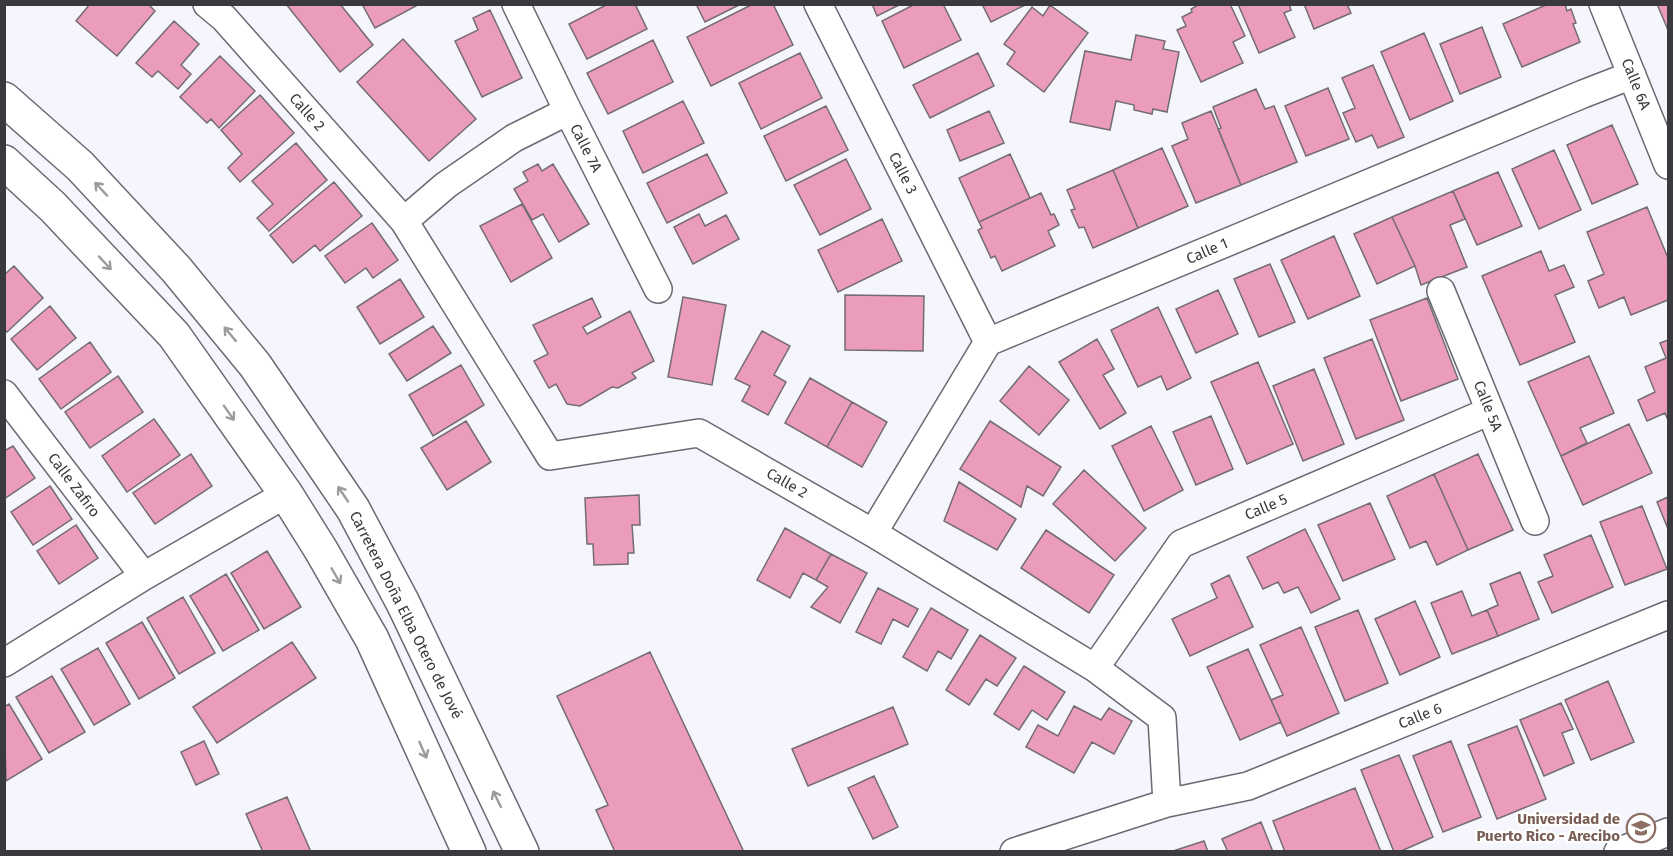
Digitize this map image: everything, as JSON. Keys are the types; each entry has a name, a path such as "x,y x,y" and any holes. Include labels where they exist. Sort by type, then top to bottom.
{"street":[{"name":"Calle 7A","path":"516,4 658,289"},
{"name":"Calle 3","path":"818,4 988,342"},
{"name":"Calle 6A","path":"1603,4 1668,165"},
{"name":"Calle 2","path":"223,9 404,221 550,456 699,433 873,533 1095,668 1162,718 1167,803"},
{"name":"Calle 1","path":"988,342 1632,75"},
{"name":"Carretera Doña Elba Otero de Jové","path":"4,99 80,166 176,269 255,365 353,509 403,603 522,852"},
{"path":"404,221 446,185 514,138 568,111"},
{"path":"4,162 53,207 174,335 286,494 372,639 469,852"},
{"name":"Calle 5A","path":"1441,291 1534,521"},
{"path":"873,533 988,342"},
{"name":"Calle Zafiro","path":"4,394 144,576"},
{"name":"Calle 5","path":"1095,668 1181,544 1490,411"},
{"path":"4,663 144,576 286,494"},
{"name":"Calle 6","path":"1014,852 1167,803 1248,786 1668,615"},
{"path":"1618,852 1668,832"}],"building":[{"path":"90,4 148,4 155,11 117,56 76,21"},
{"path":"286,4 340,4 373,45 340,72"},
{"path":"362,4 415,4 416,6 375,28"},
{"path":"608,4 635,4 647,29 587,59 569,24"},
{"path":"696,4 741,4 705,22"},
{"path":"753,4 773,4 793,45 711,86 687,37"},
{"path":"872,4 901,4 877,16"},
{"path":"915,4 943,4 961,40 904,68 882,21"},
{"path":"982,4 1027,4 991,22"},
{"path":"1200,4 1230,4 1245,36 1233,42 1243,63 1201,82 1177,30 1186,26 1182,17 1192,12 1191,9"},
{"path":"1238,4 1289,4 1291,10 1284,13 1295,37 1259,53"},
{"path":"1304,4 1347,4 1351,13 1314,29"},
{"path":"1548,4 1565,4 1567,11 1571,9 1576,23 1573,24 1580,42 1522,67 1503,24"},
{"path":"1657,4 1668,4 1668,30"},
{"path":"1050,5 1088,33 1044,92 1007,64 1015,52 1004,44 1032,7 1043,16"},
{"path":"490,10 522,78 482,97 455,41 478,30 473,18"},
{"path":"174,21 199,44 181,65 191,74 178,89 158,71 152,77 136,63"},
{"path":"1482,27 1501,77 1460,94 1440,44"},
{"path":"1424,33 1453,101 1410,120 1381,52"},
{"path":"1136,35 1165,41 1163,49 1179,52 1167,112 1153,109 1152,114 1134,110 1134,105 1116,101 1110,130 1070,122 1085,51 1131,60"},
{"path":"403,39 476,119 429,161 357,82"},
{"path":"653,40 673,82 608,114 587,73"},
{"path":"800,53 822,98 761,129 739,83"},
{"path":"978,53 994,86 930,118 913,85"},
{"path":"220,56 255,91 219,128 211,119 207,123 180,97"},
{"path":"1373,65 1404,137 1378,148 1372,135 1356,142 1343,113 1355,108 1342,78"},
{"path":"1328,88 1349,139 1306,156 1285,106"},
{"path":"1256,89 1265,109 1274,106 1297,162 1241,185 1218,129 1221,128 1213,107"},
{"path":"260,95 294,133 240,182 228,168 242,154 221,130"},
{"path":"683,101 704,143 643,173 623,131"},
{"path":"826,106 848,150 786,181 764,136"},
{"path":"989,111 1004,143 960,161 947,130"},
{"path":"1211,111 1241,185 1196,203 1172,146 1188,139 1182,123"},
{"path":"1612,125 1638,184 1592,204 1567,145"},
{"path":"296,143 327,180 269,231 257,218 273,204 252,181"},
{"path":"1162,148 1188,206 1138,228 1113,170"},
{"path":"1554,150 1581,210 1539,229 1512,169"},
{"path":"707,154 727,193 667,223 647,183"},
{"path":"1010,154 1030,198 979,222 959,178"},
{"path":"846,159 871,209 820,235 794,185"},
{"path":"538,164 542,171 553,164 589,224 559,242 543,214 532,220 514,189 528,181 523,172"},
{"path":"1113,170 1138,228 1093,248 1084,227 1079,228 1071,210 1075,209 1067,190"},
{"path":"1498,172 1522,226 1477,245 1453,191"},
{"path":"334,182 362,216 320,251 315,245 293,263 270,235"},
{"path":"1453,191 1465,219 1450,225 1467,267 1421,285 1415,266 1392,217"},
{"path":"1041,193 1051,215 1054,214 1059,225 1048,231 1055,246 1002,271 995,256 991,258 978,230 982,228 979,222"},
{"path":"522,204 552,258 511,282 480,226"},
{"path":"1647,207 1668,258 1668,300 1631,315 1624,297 1599,308 1588,281 1604,274 1587,232"},
{"path":"699,214 705,226 726,215 739,239 693,264 674,227"},
{"path":"1392,217 1415,266 1377,284 1354,234"},
{"path":"882,219 902,261 838,292 818,250"},
{"path":"372,223 398,260 373,278 366,268 345,283 325,256"},
{"path":"1334,236 1360,296 1308,319 1281,260"},
{"path":"1541,251 1549,271 1564,265 1574,287 1555,295 1575,342 1520,365 1482,276"},
{"path":"1270,264 1295,322 1259,337 1234,279"},
{"path":"14,266 43,298 7,332 4,329 4,275"},
{"path":"400,279 424,317 380,344 357,307"},
{"path":"1218,290 1238,334 1196,353 1176,309"},
{"path":"845,295 924,296 923,351 845,350"},
{"path":"683,297 726,305 712,385 668,377"},
{"path":"592,298 601,317 583,327 587,334 630,311 654,361 632,373 636,378 618,388 612,387 580,406 567,404 556,384 549,388 534,361 548,354 533,325"},
{"path":"1427,298 1458,379 1401,401 1370,320"},
{"path":"50,306 76,338 37,370 11,339"},
{"path":"1158,307 1191,378 1167,390 1161,376 1138,387 1111,330"},
{"path":"433,326 451,353 407,381 389,354"},
{"path":"762,331 790,346 774,375 786,382 768,415 742,401 750,386 735,379"},
{"path":"1097,339 1114,369 1103,375 1126,413 1100,429 1059,362"},
{"path":"1372,339 1404,420 1356,439 1324,358"},
{"path":"1668,340 1668,420 1665,413 1647,421 1638,400 1655,392 1645,367 1666,358 1660,343"},
{"path":"90,342 111,372 61,409 39,379"},
{"path":"1589,356 1614,413 1580,428 1587,443 1561,456 1528,382"},
{"path":"1258,362 1293,444 1247,464 1211,382"},
{"path":"461,365 484,405 433,436 409,395"},
{"path":"1029,366 1069,400 1039,435 1000,401"},
{"path":"1314,369 1344,444 1303,461 1273,386"},
{"path":"118,376 143,412 90,448 65,412"},
{"path":"810,378 852,402 827,447 785,423"},
{"path":"852,402 887,422 862,467 827,447"},
{"path":"1211,416 1233,469 1196,485 1173,432"},
{"path":"154,419 180,455 127,492 102,456"},
{"path":"466,421 491,462 447,490 421,448"},
{"path":"990,421 1061,467 1043,496 1027,486 1021,507 960,469"},
{"path":"1629,424 1652,473 1583,505 1561,456"},
{"path":"1151,426 1183,490 1144,511 1112,446"},
{"path":"13,446 35,478 4,499 4,451"},
{"path":"191,454 212,486 155,524 133,493"},
{"path":"1478,454 1513,530 1468,550 1434,474"},
{"path":"1084,470 1146,528 1115,561 1053,504"},
{"path":"1434,474 1468,550 1437,565 1426,541 1410,548 1387,496"},
{"path":"959,482 1016,519 997,550 944,521"},
{"path":"50,486 72,519 33,545 11,512"},
{"path":"639,495 640,525 632,525 634,553 628,553 628,564 594,565 593,544 587,544 585,498"},
{"path":"1668,497 1668,529 1657,502"},
{"path":"1370,503 1395,559 1343,581 1318,525"},
{"path":"1642,506 1667,569 1625,585 1600,522"},
{"path":"76,525 98,558 59,584 37,551"},
{"path":"785,528 831,554 816,580 803,573 790,598 757,580"},
{"path":"1305,529 1340,599 1311,613 1298,587 1284,593 1278,582 1263,589 1247,557"},
{"path":"1046,530 1114,575 1089,613 1021,568"},
{"path":"1591,535 1613,587 1552,613 1538,582 1553,576 1544,555"},
{"path":"267,551 301,607 264,629 231,573"},
{"path":"831,554 867,573 840,623 811,607 828,587 816,580"},
{"path":"1520,572 1539,619 1498,636 1487,610 1498,605 1490,584"},
{"path":"226,574 259,630 223,651 190,596"},
{"path":"1229,575 1253,627 1190,656 1172,619 1217,598 1211,584"},
{"path":"878,588 918,609 908,627 893,619 881,644 856,632"},
{"path":"1462,591 1472,616 1487,610 1498,636 1452,654 1431,603"},
{"path":"183,597 215,653 179,674 147,618"},
{"path":"1415,601 1440,657 1400,675 1375,619"},
{"path":"931,608 968,630 951,659 938,651 927,671 903,657"},
{"path":"1358,610 1388,683 1345,701 1315,627"},
{"path":"142,622 175,678 139,699 106,643"},
{"path":"1301,627 1339,713 1287,736 1271,700 1283,695 1260,645"},
{"path":"980,635 1016,658 997,686 986,679 969,705 946,690"},
{"path":"292,642 316,678 217,743 193,707"},
{"path":"98,648 130,704 94,725 61,669"},
{"path":"1248,649 1281,722 1240,740 1207,667"},
{"path":"650,652 744,852 615,852 596,810 608,805 557,696"},
{"path":"1024,666 1065,692 1047,720 1032,710 1019,730 994,714"},
{"path":"52,676 85,732 49,753 16,697"},
{"path":"1608,681 1634,742 1591,760 1565,700"},
{"path":"1561,703 1573,729 1562,733 1574,763 1544,776 1520,720"},
{"path":"9,704 42,759 6,781 4,707"},
{"path":"1074,706 1101,720 1109,708 1132,721 1114,754 1092,742 1074,773 1026,747 1038,725 1058,736"},
{"path":"893,707 908,744 808,786 792,749"},
{"path":"1517,726 1546,799 1497,819 1468,745"},
{"path":"204,741 219,774 196,785 181,752"},
{"path":"1451,741 1481,817 1443,832 1413,756"},
{"path":"1399,755 1433,837 1394,852 1361,770"},
{"path":"874,776 898,827 873,839 848,788"},
{"path":"1355,788 1381,852 1285,852 1273,821"},
{"path":"287,797 311,852 263,852 246,814"},
{"path":"1261,822 1273,852 1228,852 1222,839"},
{"path":"1204,841 1208,852 1170,852"}],"place":[{"name":"Universidad de Puerto Rico - Arecibo","path":"1641,828"}]}
